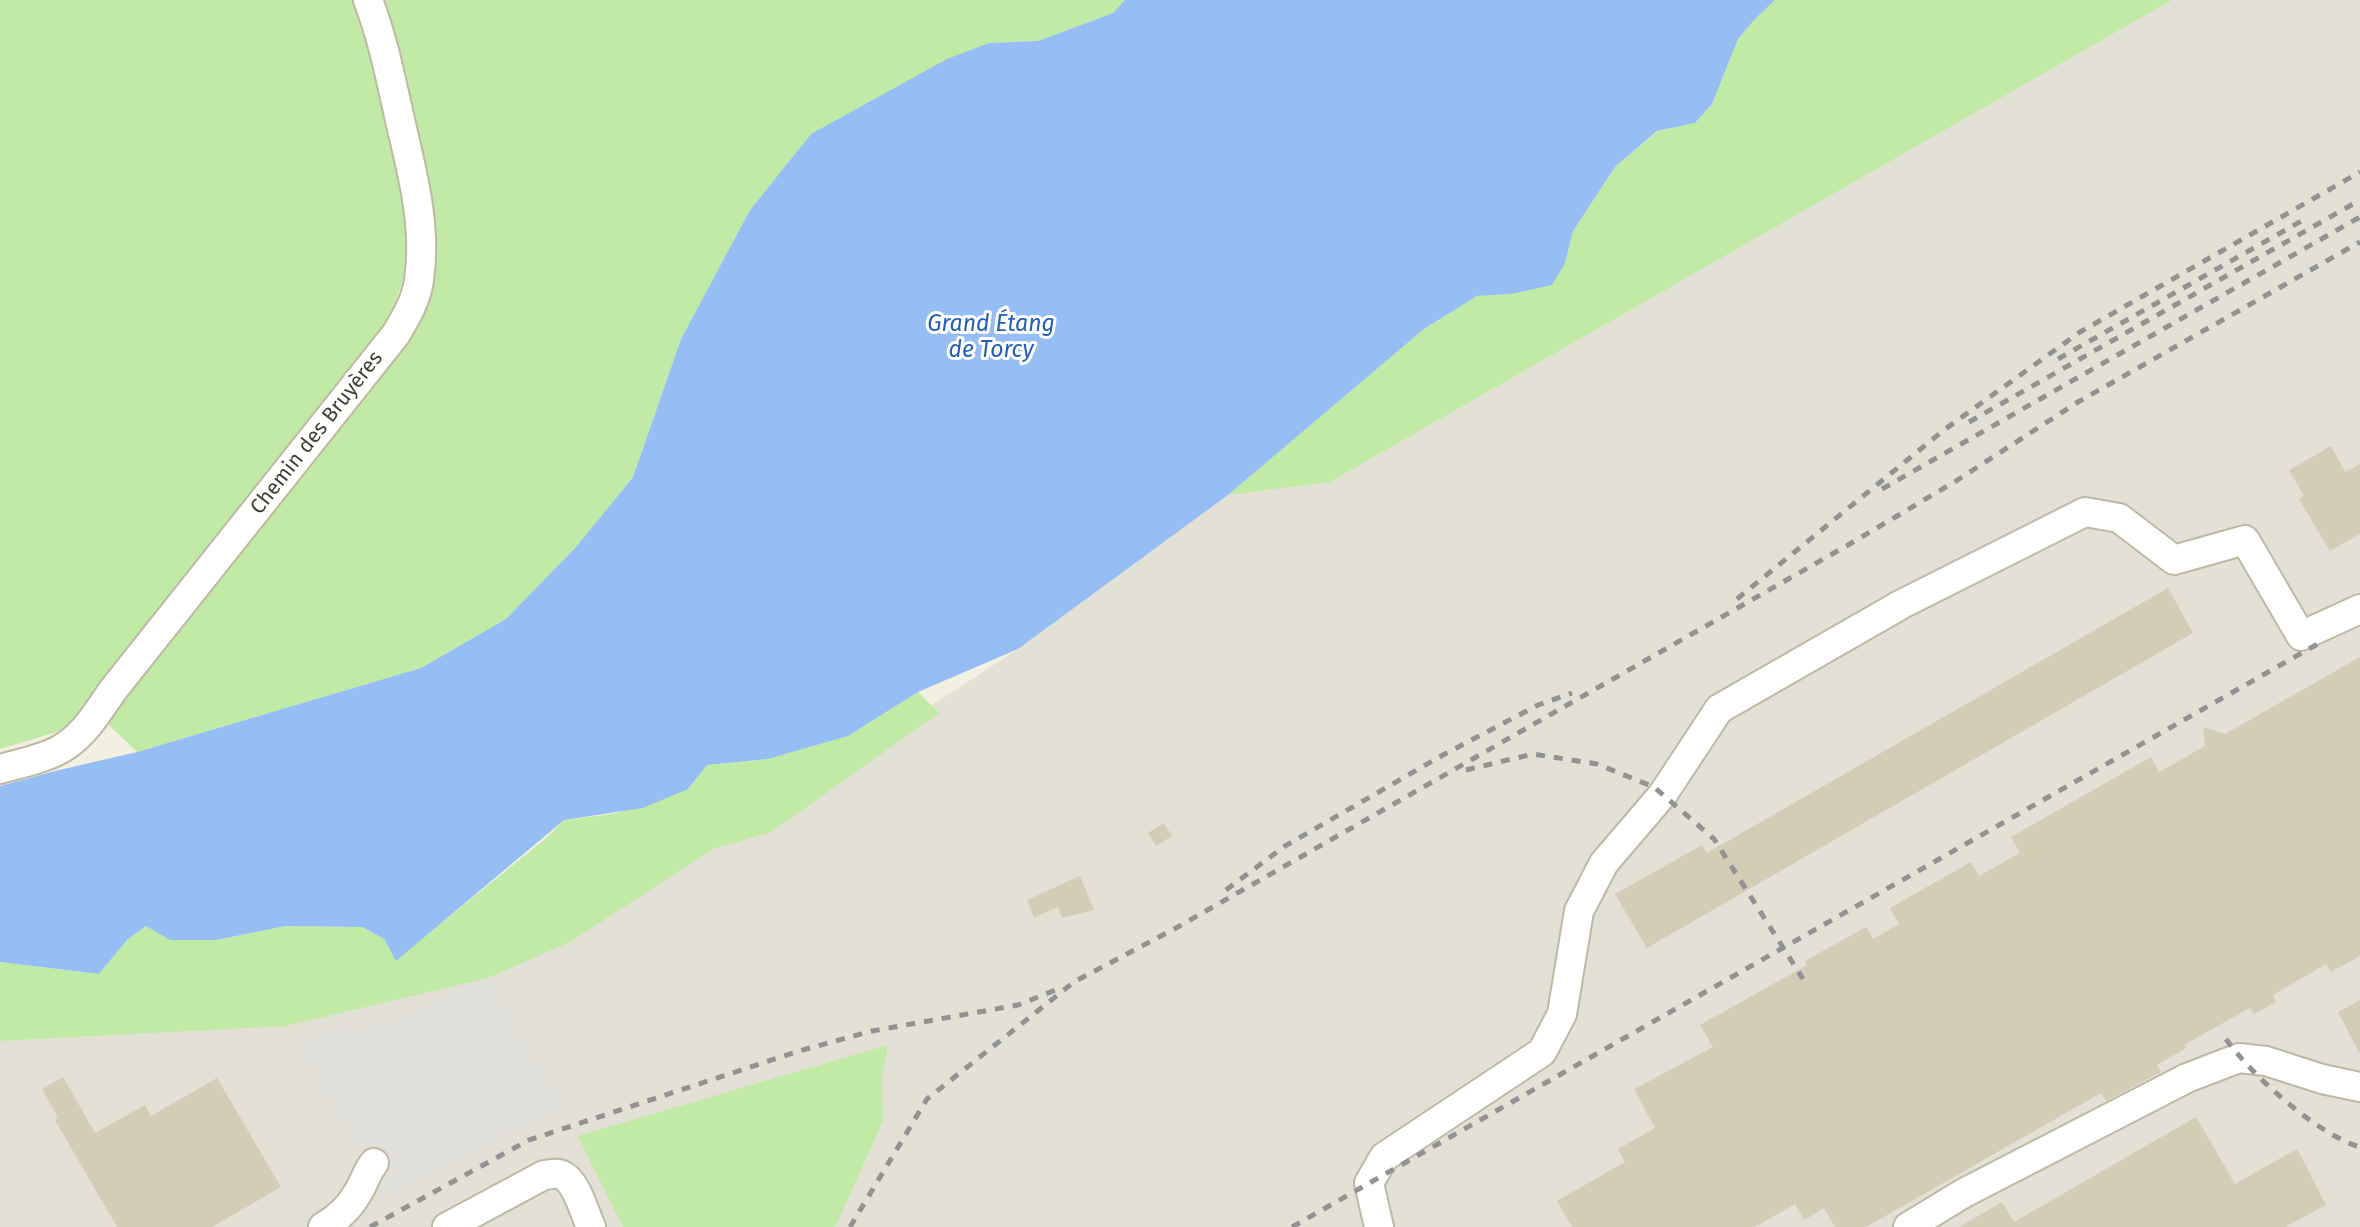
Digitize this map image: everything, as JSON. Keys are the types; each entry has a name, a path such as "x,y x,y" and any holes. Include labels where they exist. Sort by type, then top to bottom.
{"street":[{"name":"Chemin des Bruyères","path":"0,769 66,746 87,727 396,334 411,308 419,283 422,256 416,191 387,62 368,0"},
{"path":"1379,1227 1369,1183 1384,1157 1542,1052 1562,1014 1579,911 1604,863 1662,794 1720,709 1902,604 2085,512 2119,518 2174,560 2245,540 2301,636 2360,609"},
{"path":"1908,1227 1964,1193 2175,1084 2239,1058 2266,1061 2322,1079 2360,1087"},
{"path":"323,1227 336,1219 358,1194 374,1163"},
{"path":"447,1227 544,1175 557,1174 564,1176 573,1186 591,1227"}],"shaded area":[{"path":"2172,0 2360,0 2360,1227 0,1227 0,1041 167,1032 488,978 569,942 1018,649 1228,495 1330,482"},
{"path":"488,978 566,1110 509,1131 385,1201 298,1048 349,1023 358,1033"}],"green space":[{"path":"0,0 358,0 410,218 406,270 390,319 81,716 57,732 0,749"},
{"path":"386,0 1125,0 1113,13 1038,41 989,43 811,134 750,210 681,339 633,477 576,547 506,619 421,668 137,752 107,723 417,328 431,295 433,221"},
{"path":"1775,0 2172,0 1330,482 1228,495 1424,329 1477,296 1511,294 1565,263 1573,231 1615,167 1658,131 1695,123 1712,104 1738,39"},
{"path":"918,692 939,713 771,832 713,849 570,942 488,978 285,1026 0,1041 0,962 99,974 128,939 146,926 170,940 215,940 286,926 362,927 384,939 396,960 545,839 564,820 613,814 688,789 707,765 768,759 848,736"},
{"path":"888,1045 882,1076 883,1121 835,1227 623,1227 578,1136"}],"water":[{"name":"Grand Étang de Torcy","path":"1125,0 1775,0 1738,39 1712,104 1695,123 1657,131 1615,167 1573,231 1565,263 1552,285 1511,294 1477,296 1424,329 1228,495 1018,649 918,692 848,736 768,759 707,765 688,789 643,808 564,820 396,961 384,939 362,927 286,926 216,940 170,940 146,926 128,939 99,974 0,962 0,786 137,752 421,668 506,619 576,547 633,477 681,339 750,210 811,134 947,59 989,43 1038,41 1113,13"}],"building":[{"path":"2331,446 2345,472 2360,464 2360,534 2330,551 2299,499 2304,496 2289,470"},
{"path":"2168,588 2193,633 1647,948 1615,894 1702,845 1707,853"},
{"path":"2360,657 2360,956 2331,972 2326,964 2273,995 2276,1002 2254,1014 2250,1008 2184,1045 2186,1048 2157,1065 2161,1072 2106,1101 2101,1093 1866,1227 1835,1227 1824,1208 1804,1220 1795,1204 1755,1227 1572,1227 1557,1201 1625,1162 1618,1149 1655,1128 1634,1089 1713,1047 1700,1025 1807,965 1805,961 1866,927 1873,939 1899,924 1890,908 1971,862 1979,876 2020,853 2011,837 2151,757 2159,772 2205,746 2203,727 2225,734"},
{"path":"1164,823 1172,836 1156,846 1148,833"},
{"path":"1080,876 1094,910 1062,918 1058,907 1034,918 1027,900"},
{"path":"2360,1000 2360,1054 2338,1012"},
{"path":"63,1077 95,1133 145,1105 151,1116 217,1078 281,1187 212,1227 117,1227 55,1120 58,1118 42,1089"},
{"path":"2196,1117 2235,1184 2297,1149 2326,1205 2285,1227 1959,1227 2002,1202 2014,1222"}],"railway":[{"path":"1737,599 1944,430 2080,332 2360,172"},
{"path":"1969,422 2360,200"},
{"path":"1882,489 2360,217"},
{"path":"2058,359 2305,219"},
{"path":"850,1227 927,1099 1074,982 1176,928 1848,545 1956,481 2078,402 2360,242"},
{"path":"1292,1227 2321,642"},
{"path":"1226,890 1285,846 1443,755 1538,705 1572,693"},
{"path":"1466,770 1533,754 1597,764 1654,787 1714,839 1803,979"},
{"path":"370,1227 529,1140 799,1051 872,1031 1018,1005 1058,989"},
{"path":"2226,1039 2268,1086 2287,1102 2325,1130 2360,1147"}]}
